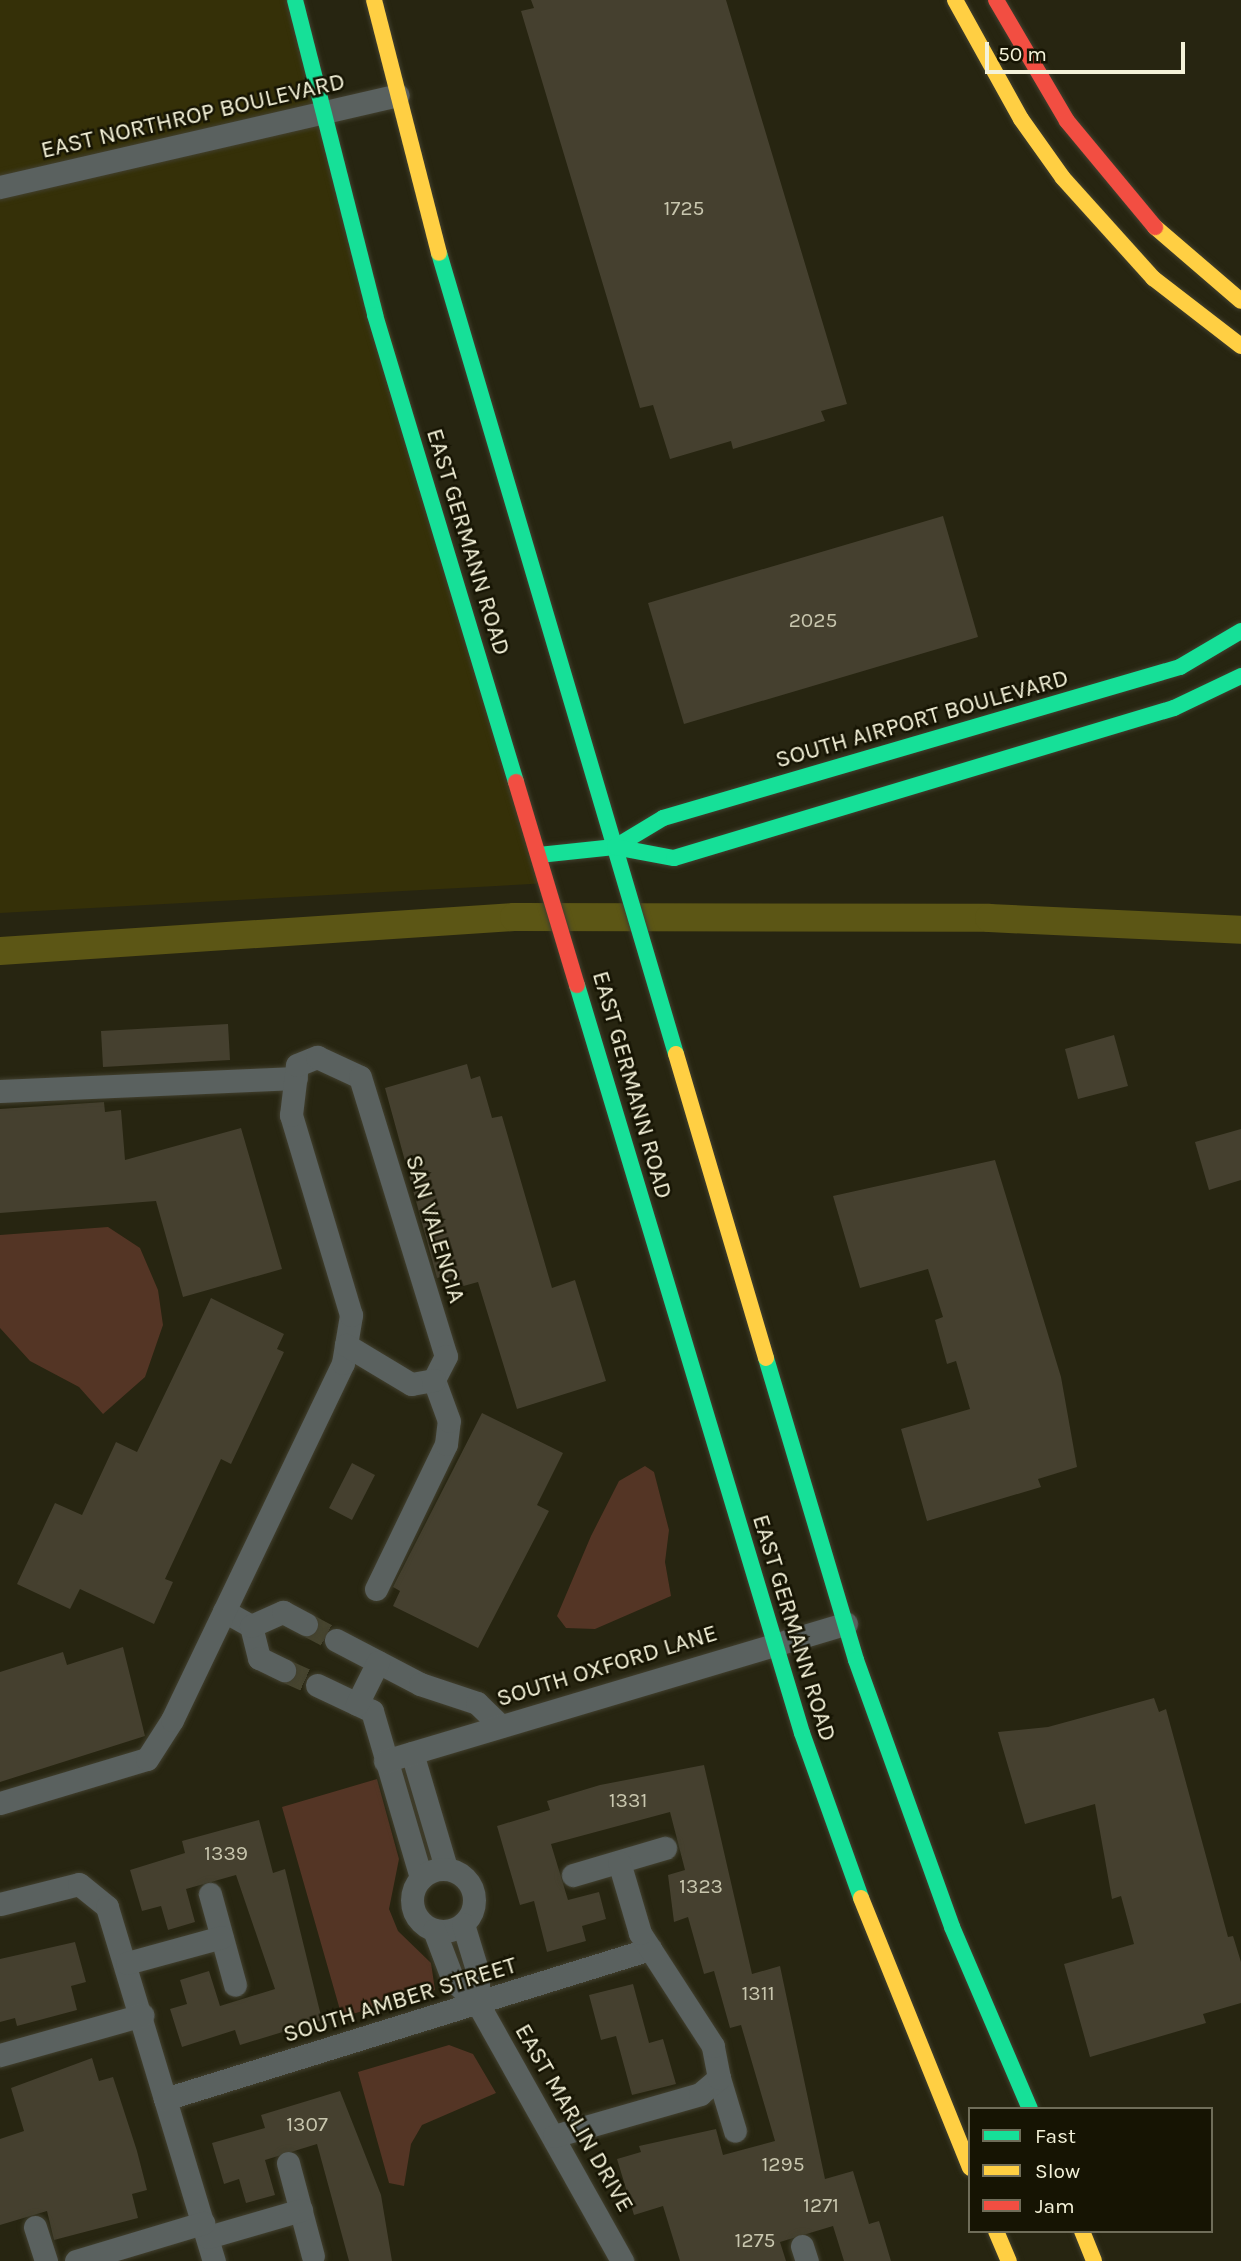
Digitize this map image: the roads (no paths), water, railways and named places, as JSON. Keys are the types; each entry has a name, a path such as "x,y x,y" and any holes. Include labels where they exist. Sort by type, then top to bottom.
{"main road":[{"name":"EAST GERMANN ROAD","path":"295,0 375,315 549,883 775,1641 832,1823 968,2163"},
{"name":"EAST GERMANN ROAD","path":"374,0 397,95 625,883 846,1624 952,1927 1029,2107"},
{"path":"955,0 1021,119 1063,178 1153,278 1241,346"},
{"path":"996,0 1067,121 1121,190 1166,239 1241,301"},
{"name":"SOUTH AIRPORT BOULEVARD","path":"615,847 663,818 1180,667 1241,631"},
{"name":"SOUTH AIRPORT BOULEVARD","path":"540,855 615,847 674,858 1174,708 1241,676"},
{"path":"1085,695 1095,732"},
{"path":"997,2233 1009,2261"},
{"path":"1083,2233 1094,2261"}],"street":[{"name":"EAST NORTHROP BOULEVARD","path":"0,187 397,95"},
{"name":"SAN VALENCIA","path":"296,1079 297,1065 317,1056 360,1077 446,1356 434,1380"},
{"path":"0,1091 296,1079 291,1115 351,1315 346,1345 224,1611 147,1759 0,1802"},
{"path":"346,1345 411,1384 434,1380 449,1421 446,1444 376,1588"},
{"path":"224,1611 251,1626 259,1658 284,1670"},
{"path":"251,1626 283,1612 306,1624"},
{"name":"SOUTH OXFORD LANE","path":"386,1761 775,1641 846,1624"},
{"path":"336,1640 378,1662 477,1703 501,1726"},
{"path":"357,1704 378,1662"},
{"path":"317,1685 372,1711 386,1761"},
{"path":"412,1754 446,1868 472,1886 474,1907 463,1924 434,1930"},
{"name":"EAST MARLIN DRIVE","path":"386,1761 421,1878 413,1908 434,1930 453,1980 478,2004 622,2261"},
{"path":"573,1875 665,1848"},
{"path":"619,1862 650,1949 713,2046 719,2078 735,2131"},
{"path":"421,1878 446,1868"},
{"path":"0,1904 79,1884 107,1907 127,1963 214,2261"},
{"path":"210,1894 235,1985"},
{"name":"EAST MARLIN DRIVE","path":"463,1924 478,1973 478,2004"},
{"path":"127,1963 222,1937"},
{"name":"SOUTH AMBER STREET","path":"165,2099 650,1949"},
{"path":"0,2055 142,2015"},
{"path":"554,2136 700,2094 719,2078"},
{"path":"288,2163 313,2256"},
{"path":"76,2261 300,2210"},
{"path":"35,2227 46,2261"}],"waterway":[{"path":"0,951 514,917 989,918 1241,930"}],"tunnel":[{"path":"306,1624 336,1640"},
{"path":"284,1670 317,1685"}]}
